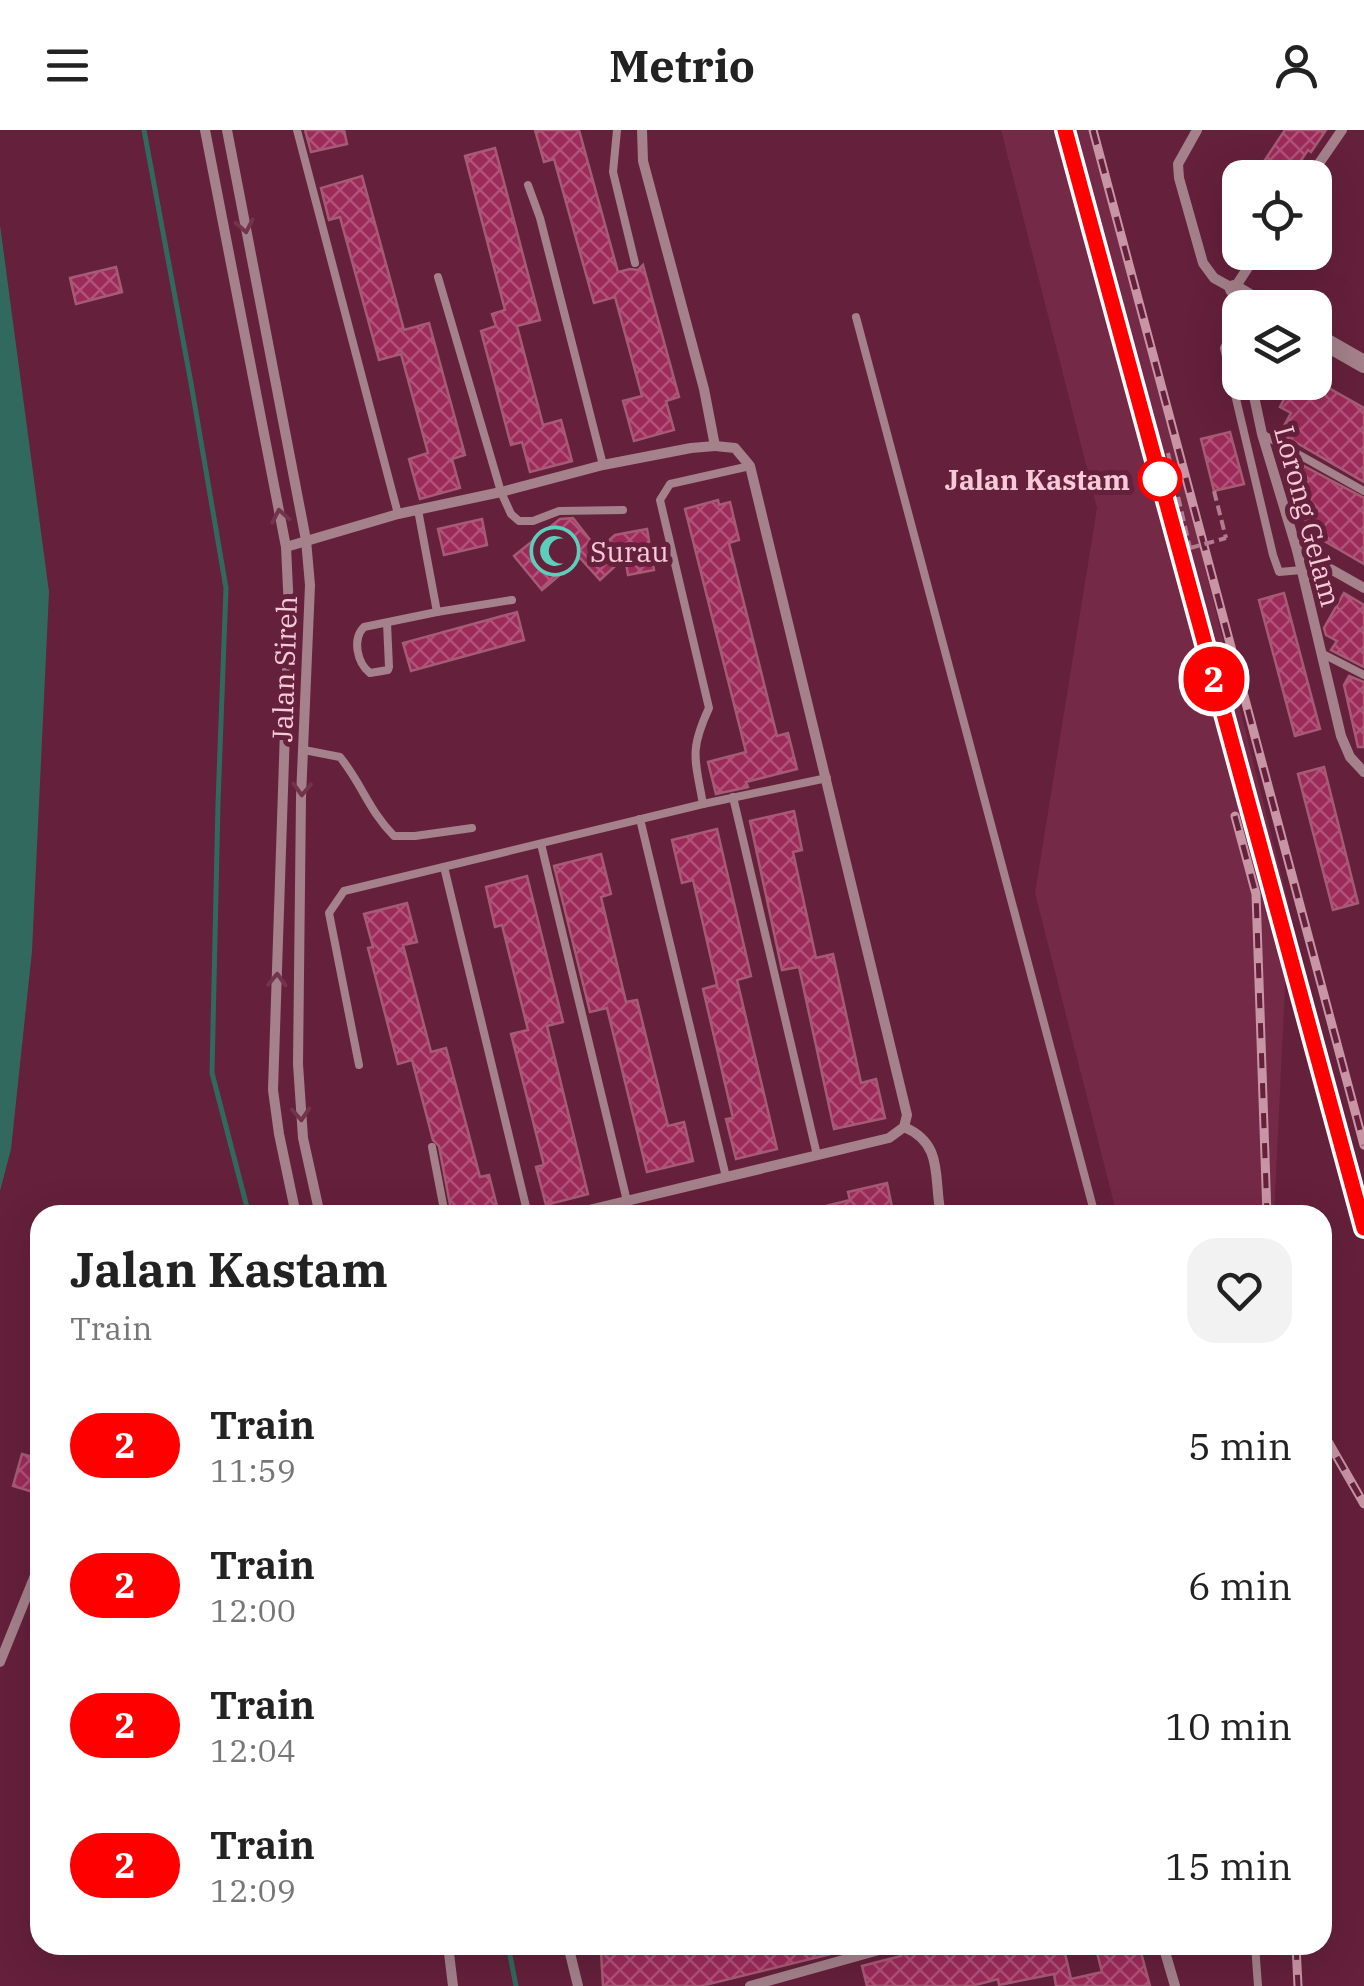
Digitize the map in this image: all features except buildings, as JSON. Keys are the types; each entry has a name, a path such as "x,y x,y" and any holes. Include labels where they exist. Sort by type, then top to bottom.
{"street":[{"name":"Jalan Sireh","path":"205,130 286,547 289,610 273,1090 294,1205"},
{"name":"Jalan Sireh","path":"226,130 306,540 310,585 298,1064 303,1138 318,1205"},
{"path":"642,130 643,162 704,389 714,446"},
{"path":"1197,130 1178,164 1179,178 1203,263 1214,278 1233,290"},
{"path":"1322,160 1342,130"},
{"path":"1332,346 1364,364"},
{"name":"Lorong Gelam","path":"1255,400 1297,550 1340,736 1350,758 1364,772"},
{"path":"286,547 398,514 691,448 735,448 750,466 907,1115 904,1127 889,1138 611,1205"},
{"path":"1297,550 1364,588"},
{"path":"904,1127 919,1134 937,1164 941,1205"},
{"path":"0,1662 30,1587"},
{"path":"449,1955 453,1986"},
{"path":"570,1955 578,1986"},
{"path":"750,1986 861,1955"},
{"path":"1166,1955 1175,1986"}],"lane":[{"path":"297,130 398,514"},
{"path":"617,130 613,172 635,263"},
{"path":"528,185 540,218 603,465"},
{"path":"438,278 501,492 511,514 520,521 560,511 623,510"},
{"path":"856,317 1092,1205"},
{"path":"1236,400 1279,572 1302,570"},
{"path":"1262,434 1364,491"},
{"path":"704,804 694,756 696,735 709,708 660,500 670,484 750,466"},
{"path":"418,510 437,612"},
{"path":"387,622 389,668 370,673 360,662 356,636 364,627 387,622 437,612 512,600"},
{"path":"1321,653 1364,675"},
{"path":"304,750 340,757 374,816 394,836 472,828"},
{"path":"360,1064 330,913 344,891 827,778"},
{"path":"733,798 817,1155"},
{"path":"640,819 726,1177"},
{"path":"541,844 628,1201"},
{"path":"444,867 526,1205"},
{"path":"432,1146 443,1205"},
{"path":"1256,1955 1258,1986"}],"path":[{"path":"1168,453 1190,548 1226,538 1214,491"}],"shaded area":[{"path":"1001,130 1096,130 1289,906 1274,1205 1114,1205 1035,893 1097,508"},
{"path":"0,225 49,592 32,951 11,1149 0,1191"}],"waterway":[{"path":"144,130 226,588 212,1073 246,1205"},
{"path":"510,1955 516,1986"}],"railway":[{"path":"1065,130 1364,1228"},
{"path":"1093,130 1364,1145"},
{"path":"1235,816 1256,894 1267,1205"},
{"path":"1332,1448 1364,1504"},
{"path":"1296,1955 1298,1986"}],"train":[{"name":"2","path":"1065,130 1364,1228"}],"place":[{"name":"Jalan Kastam","path":"1160,479"},
{"name":"Surau","path":"555,551"}]}
